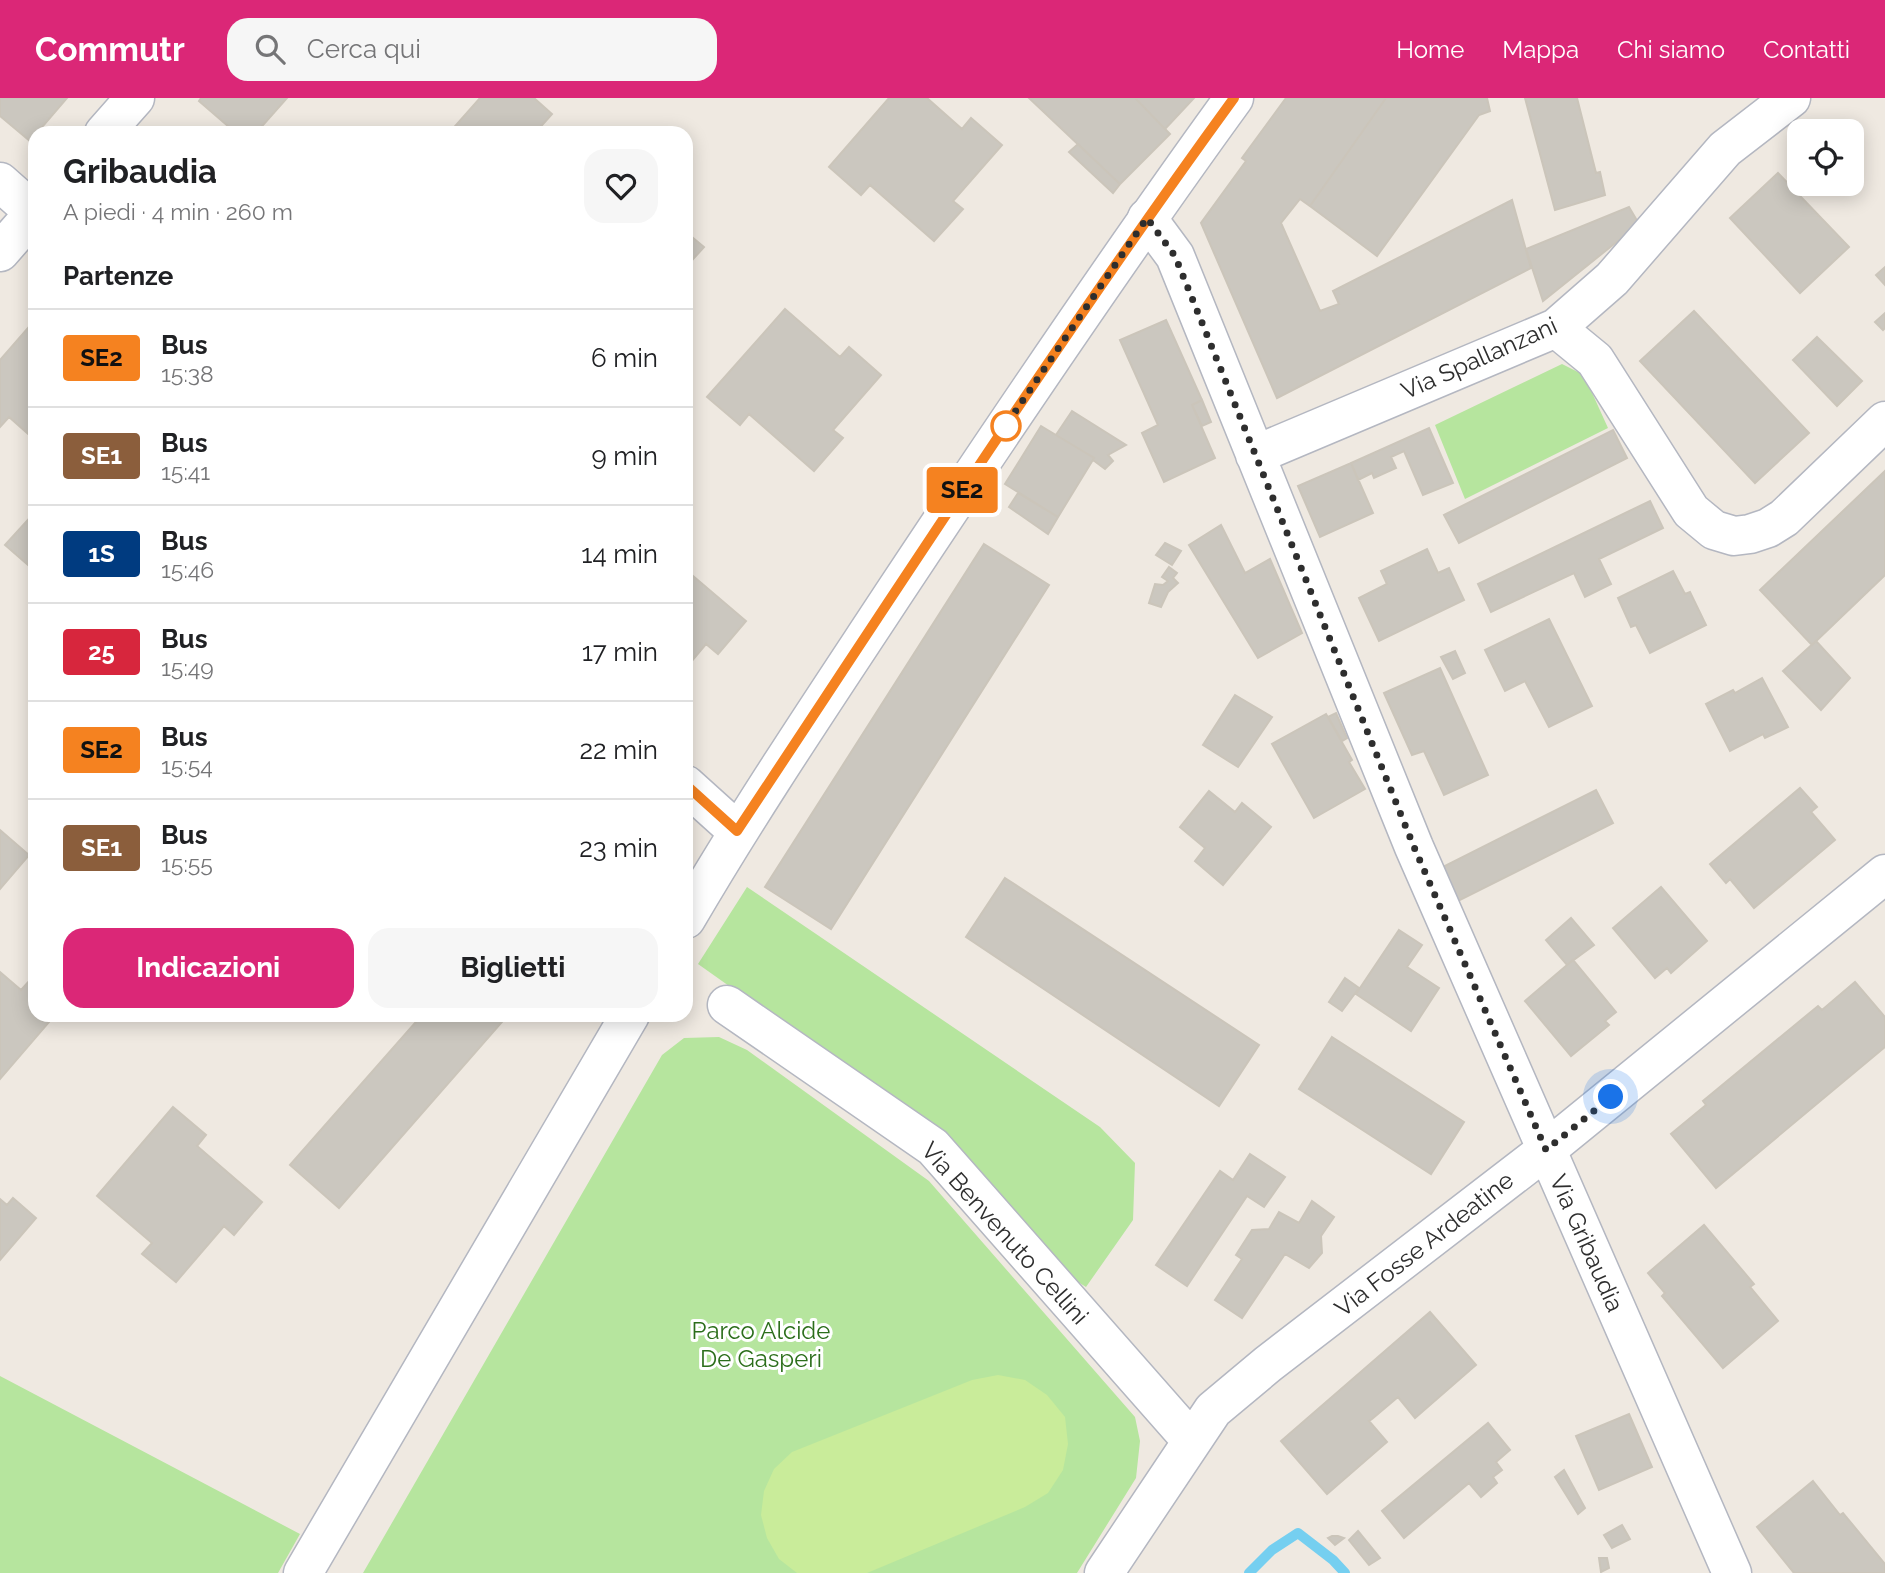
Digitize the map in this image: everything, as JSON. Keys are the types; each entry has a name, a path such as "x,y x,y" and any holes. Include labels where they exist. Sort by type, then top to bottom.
{"street":[{"path":"110,126 135,98"},
{"path":"693,907 737,831 942,521 1147,218 1234,98"},
{"name":"Via Spallanzani","path":"1255,456 1556,328 1612,279 1725,149 1791,98"},
{"path":"0,182 28,206"},
{"name":"Via Gribaudia","path":"1147,218 1175,256 1414,847 1732,1573"},
{"path":"0,252 28,220"},
{"path":"1556,328 1595,360 1691,511 1714,530 1734,536 1768,528 1784,518 1885,421"},
{"path":"693,791 737,831"},
{"name":"Via Fosse Ardeatine","path":"1104,1573 1213,1410 1268,1364 1880,889"},
{"name":"Via Benvenuto Cellini","path":"727,1005 933,1147 1191,1440"},
{"path":"303,1573 626,1022"}],"green space":[{"path":"1562,364 1584,375 1608,428 1465,499 1435,425"},
{"path":"747,887 1100,1127 1135,1163 1133,1220 1086,1287 1056,1268 941,1136 698,964"},
{"name":"Parco Alcide De Gasperi","path":"719,1037 747,1050 929,1181 1135,1417 1140,1441 1136,1478 1077,1573 363,1573 662,1055 684,1038"},
{"path":"998,1375 1025,1380 1047,1395 1065,1417 1068,1444 1063,1470 1048,1493 1025,1507 867,1573 797,1573 779,1559 767,1538 761,1515 764,1491 774,1469 792,1452 972,1380"},
{"path":"0,1376 300,1534 278,1573 0,1573"}],"building":[{"path":"0,98 67,98 43,126 28,126 28,139 0,116"},
{"path":"201,98 287,98 262,126 228,126 199,101"},
{"path":"480,98 534,98 552,114 541,126 455,126"},
{"path":"889,98 927,98 962,129 971,118 1002,145 953,201 963,209 934,241 870,185 861,195 829,167"},
{"path":"1029,98 1135,98 1170,134 1120,184"},
{"path":"1135,98 1194,98 1165,129"},
{"path":"1286,98 1386,98 1310,206 1300,199 1281,223 1320,311 1339,304 1333,291 1512,200 1531,268 1277,398 1201,223 1246,161 1242,158"},
{"path":"1386,98 1487,98 1490,111 1479,115 1377,256 1310,206"},
{"path":"1525,98 1577,98 1596,173 1600,172 1605,195 1555,210"},
{"path":"1078,144 1120,184 1113,193 1069,152"},
{"path":"1778,173 1787,182 1787,196 1800,196 1849,247 1800,293 1730,218"},
{"path":"1629,207 1639,224 1543,301 1526,249"},
{"path":"693,238 704,247 693,259"},
{"path":"1885,267 1885,285 1876,275"},
{"path":"785,309 840,357 849,347 881,375 833,430 843,438 814,471 749,414 740,425 707,397"},
{"path":"1694,311 1809,433 1755,483 1640,361"},
{"path":"1885,313 1885,328 1883,330 1875,322"},
{"path":"1166,320 1202,400 1192,405 1215,458 1164,482 1142,433 1158,425 1120,340"},
{"path":"28,328 28,434 9,417 0,427 0,360"},
{"path":"1817,337 1862,381 1837,406 1793,360"},
{"path":"1202,400 1211,422 1202,426 1192,405"},
{"path":"1072,411 1126,445 1108,455 1113,461 1105,469 1093,460 1094,458 1056,435"},
{"path":"1041,426 1094,458 1058,517 1005,484"},
{"path":"1429,428 1453,483 1423,495 1404,451 1391,457 1396,468 1374,478 1372,473 1358,480 1351,463"},
{"path":"1613,430 1627,458 1459,543 1444,515"},
{"path":"1351,463 1373,513 1320,537 1298,486"},
{"path":"1885,471 1885,575 1812,645 1760,590"},
{"path":"1018,493 1058,517 1048,534 1009,507"},
{"path":"1650,501 1663,528 1599,559 1611,584 1585,597 1574,573 1491,612 1478,584"},
{"path":"28,520 28,565 5,545"},
{"path":"1221,525 1245,573 1270,559 1302,633 1258,658 1189,545"},
{"path":"1165,543 1181,551 1172,565 1156,555"},
{"path":"984,544 1049,585 831,929 765,887"},
{"path":"1427,549 1438,573 1449,568 1464,600 1379,641 1359,598 1387,584 1381,571"},
{"path":"1169,567 1177,573 1173,578 1178,583 1168,592 1161,607 1149,603 1155,584 1163,585 1168,581 1162,577"},
{"path":"1673,571 1685,594 1690,592 1706,625 1650,653 1636,625 1631,627 1618,598"},
{"path":"693,576 746,621 718,654 706,644 693,660"},
{"path":"1549,619 1592,706 1549,727 1525,681 1505,691 1485,650"},
{"path":"1816,641 1850,678 1821,710 1783,671"},
{"path":"1455,651 1465,673 1453,679 1441,657"},
{"path":"1440,668 1488,775 1444,795 1424,751 1412,755 1384,693"},
{"path":"1762,678 1788,727 1765,738 1763,734 1730,751 1706,704 1733,690 1735,693"},
{"path":"1235,695 1272,717 1238,767 1203,745"},
{"path":"1336,713 1347,738 1342,741 1328,717"},
{"path":"1326,714 1365,789 1314,818 1272,744"},
{"path":"1800,788 1817,807 1811,812 1835,840 1754,908 1730,879 1726,883 1710,864"},
{"path":"1596,790 1613,823 1454,903 1437,870"},
{"path":"1209,791 1235,812 1242,803 1271,827 1223,885 1195,861 1205,848 1180,827"},
{"path":"0,830 28,856 0,889"},
{"path":"1005,878 1259,1045 1219,1106 966,937"},
{"path":"1661,887 1707,941 1671,973 1667,968 1655,978 1613,928"},
{"path":"1571,918 1594,945 1567,965 1546,940"},
{"path":"1399,930 1422,945 1407,967 1439,988 1411,1031 1356,994"},
{"path":"1573,960 1616,1012 1605,1021 1609,1025 1571,1056 1525,1001"},
{"path":"0,972 21,990 28,982 28,1022 49,1022 0,1079"},
{"path":"1345,978 1359,988 1342,1011 1329,1002"},
{"path":"1855,982 1885,1017 1885,1047 1716,1188 1671,1134 1706,1105 1703,1101 1818,1006 1822,1010"},
{"path":"416,1022 502,1022 339,1208 290,1165"},
{"path":"1332,1037 1464,1122 1431,1174 1299,1089"},
{"path":"173,1107 206,1135 197,1146 262,1202 234,1235 224,1226 176,1282 142,1254 152,1243 97,1196"},
{"path":"1250,1154 1285,1177 1264,1207 1247,1196 1187,1286 1156,1265 1220,1171 1233,1180"},
{"path":"13,1198 36,1218 0,1260 0,1199 7,1205"},
{"path":"1312,1201 1334,1217 1321,1236 1322,1253 1309,1268 1285,1254 1242,1318 1215,1300 1242,1259 1236,1255 1252,1230 1269,1229 1279,1212 1299,1223"},
{"path":"1704,1225 1754,1284 1750,1287 1778,1321 1723,1368 1662,1296 1665,1293 1648,1273"},
{"path":"1430,1312 1476,1365 1415,1418 1398,1397 1369,1421 1387,1442 1327,1494 1281,1441"},
{"path":"1629,1414 1652,1467 1599,1490 1576,1436"},
{"path":"1488,1423 1510,1450 1496,1462 1502,1470 1493,1477 1497,1483 1481,1497 1469,1483 1404,1538 1382,1511"},
{"path":"1564,1470 1585,1508 1578,1514 1555,1477"},
{"path":"1813,1481 1885,1564 1885,1573 1794,1573 1757,1527"},
{"path":"1622,1525 1630,1539 1612,1548 1604,1535"},
{"path":"1358,1531 1380,1558 1369,1565 1349,1540"},
{"path":"1328,1538 1344,1538 1335,1545"},
{"path":"1599,1558 1607,1558 1609,1568 1601,1572"}],"waterway":[{"path":"1249,1573 1272,1550 1298,1533 1333,1560 1345,1573"}],"bus line":[{"name":"SE2","path":"693,791 737,831 1132,239 1234,98"}],"route":[{"path":"1006,426 1000,434 1147,218 1175,256 1414,847 1546,1150 1611,1097"}]}
